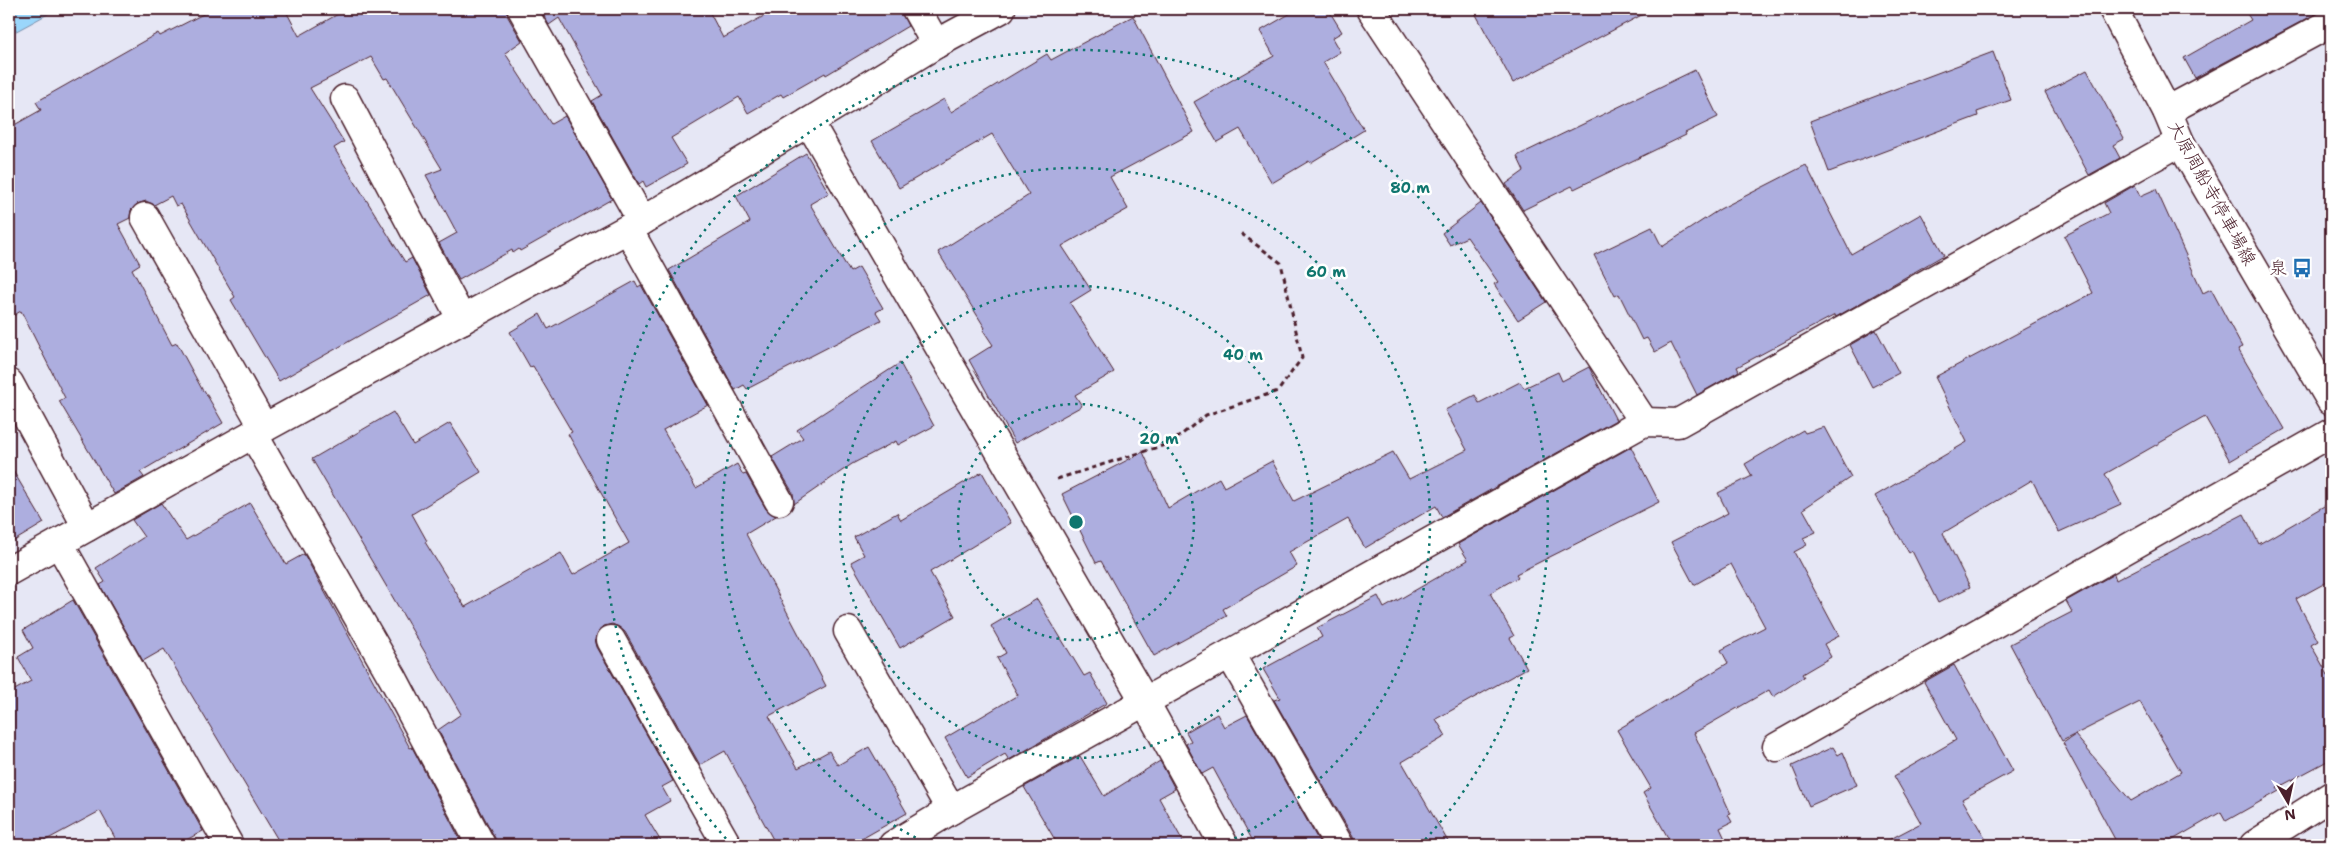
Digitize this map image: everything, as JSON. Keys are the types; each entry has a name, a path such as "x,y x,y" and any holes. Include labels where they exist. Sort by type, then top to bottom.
{"street":[{"path":"522,9 779,501"},
{"path":"916,9 936,44"},
{"path":"9,571 259,431 635,225 936,44 1002,9"},
{"path":"1371,9 1644,422"},
{"name":"大原周船寺停車場線","path":"2113,9 2167,111 2180,142 2331,401"},
{"path":"2167,111 2331,23"},
{"path":"345,99 462,320"},
{"path":"809,122 1145,702 1224,845"},
{"path":"893,845 951,810 1644,422 1678,423 2180,142"},
{"path":"145,217 393,678 480,845"},
{"path":"9,383 88,527"},
{"path":"1777,747 2331,433"},
{"path":"60,543 229,845"},
{"path":"848,631 951,810"},
{"path":"611,640 727,845"},
{"path":"1230,654 1338,845"},
{"path":"2262,843 2331,796"}],"path":[{"path":"1023,490 1170,443 1206,415 1278,391 1302,358 1281,263 1239,232"}],"water":[{"path":"9,9 57,9 9,35"}],"building":[{"path":"213,9 285,9 299,36 347,9 506,9 508,17 522,41 505,53 551,124 565,116 612,199 520,251 519,249 513,253 512,250 459,280 439,243 457,233 426,175 442,169 387,78 384,79 371,57 310,88 344,142 334,148 405,262 412,258 431,295 279,381 231,300 235,297 181,204 176,206 171,196 154,205 146,201 137,204 131,210 130,218 118,224 140,264 132,269 172,345 177,343 223,423 140,472 144,477 114,494 59,401 65,398 21,311 9,318 9,128 41,110 36,102 158,33 160,36"},
{"path":"540,9 708,9 723,38 777,9 900,9 908,26 826,75 825,73 783,97 781,94 748,113 739,97 671,138 687,164 646,187 643,181 639,184 592,101 602,95 559,18 549,25"},
{"path":"1298,9 1328,9 1342,32 1332,38 1340,52 1323,62 1364,130 1310,163 1309,161 1272,183 1240,129 1217,142 1194,102 1274,56 1260,31"},
{"path":"1473,9 1653,9 1513,83"},
{"path":"2244,9 2325,9 2195,78 2184,58 2251,20"},
{"path":"1133,16 1194,132 1110,177 1128,209 1062,246 1091,290 1070,303 1114,372 1075,395 1082,406 1015,443 969,360 993,345 983,330 985,328 938,252 1029,195 992,134 899,188 872,141 944,99 951,112 1047,54 1051,60"},
{"path":"1993,52 2011,100 1977,112 1978,116 1829,172 1810,121"},
{"path":"1695,70 1718,117 1685,133 1686,135 1574,189 1572,186 1523,210 1506,184 1524,171 1517,156"},
{"path":"2087,70 2124,139 2113,145 2120,158 2089,175 2045,92"},
{"path":"806,153 829,193 810,204 850,272 859,267 883,308 876,312 881,320 747,389 744,385 735,390 669,270 750,222 736,196"},
{"path":"1806,165 1851,254 1921,214 1944,255 1836,317 1835,315 1737,367 1739,371 1697,395 1671,343 1655,352 1647,338 1642,340 1619,294 1615,296 1594,255 1652,227 1662,247 1720,209"},
{"path":"2135,185 2140,196 2156,189 2203,293 2211,289 2242,347 2238,349 2285,429 2230,461 2205,417 2105,474 2121,504 2059,532 2032,480 1943,533 1970,587 1938,603 1912,551 1909,553 1875,496 1967,442 1935,377 2093,293 2064,236 2109,213 2104,203"},
{"path":"1481,203 1546,302 1518,320 1494,284 1498,282 1467,237 1450,245 1442,233"},
{"path":"635,281 638,287 641,285 708,405 663,430 696,488 737,464 743,475 746,474 766,509 776,516 746,534 826,686 769,716 798,768 829,751 838,765 869,747 907,813 851,845 776,845 725,751 700,765 625,632 612,624 604,626 598,632 595,639 597,647 673,781 662,787 670,801 645,815 663,845 497,845 438,730 461,714 312,459 393,412 413,445 450,423 481,472 412,514 427,541 425,542 465,607 561,553 573,575 629,543 568,434 572,432 533,366 530,367 510,332 540,314 548,329"},
{"path":"1876,330 1899,373 1872,387 1850,345"},
{"path":"900,363 934,426 898,445 896,441 852,464 794,504 793,493 772,457 803,438 797,430"},
{"path":"1589,367 1616,420 1442,517 1436,506 1365,548 1348,519 1289,552 1297,566 1223,609 1227,616 1154,656 1101,561 1096,563 1062,494 1143,452 1168,508 1219,478 1224,487 1272,461 1294,501 1393,452 1409,479 1467,450 1445,410 1475,395 1479,403 1520,382 1524,388 1558,372 1562,381"},
{"path":"1824,427 1851,477 1803,509 1816,532 1803,538 1807,545 1794,552 1839,636 1824,644 1831,657 1802,674 1804,677 1773,697 1769,690 1694,733 1731,814 1728,815 1732,822 1720,828 1728,845 1672,845 1643,793 1651,788 1617,730 1728,663 1721,650 1765,627 1731,564 1694,585 1671,542 1728,513 1718,493 1752,476 1745,464 1803,430 1805,433"},
{"path":"1631,447 1659,502 1516,574 1518,577 1490,593 1514,636 1510,638 1527,668 1436,719 1446,736 1402,762 1450,845 1355,845 1353,837 1274,700 1280,698 1263,669 1322,637 1317,628 1378,596 1384,608 1468,560 1458,544"},
{"path":"9,464 44,523 9,544"},
{"path":"982,472 1011,523 930,572 955,616 900,648 851,562 864,555 854,537 897,513 901,520"},
{"path":"2331,502 2331,580 2296,599 2318,641 2311,645 2331,680 2331,759 2277,788 2279,791 2226,821 2221,812 2164,845 2118,845 2063,743 2075,735 2131,801 2181,772 2140,702 2062,741 2010,644 2072,612 2066,601 2114,574 2116,580 2244,514 2259,544"},
{"path":"161,503 186,540 250,503 286,564 304,554 410,748 412,747 463,845 281,845 164,649 143,661 100,585 105,582 96,568 144,537 132,520"},
{"path":"1037,599 1084,676 1090,673 1107,703 1009,760 1005,754 967,777 945,738 1018,695 997,658 1006,653 991,626"},
{"path":"73,600 203,831 177,845 119,845 100,811 37,845 9,845 9,693 31,681 18,657 33,648 23,630"},
{"path":"1954,665 2013,771 1962,799 1989,845 1879,845 1921,823 1894,776 1956,740 1924,682"},
{"path":"1217,714 1224,727 1247,715 1321,845 1255,845 1213,768 1202,774 1186,744 1191,741 1186,732"},
{"path":"1833,747 1838,755 1843,752 1857,785 1809,806 1792,766"},
{"path":"1080,756 1104,796 1160,761 1175,789 1159,798 1185,845 1058,845 1024,787"}],"place":[{"name":"泉","path":"2302,268"}]}
